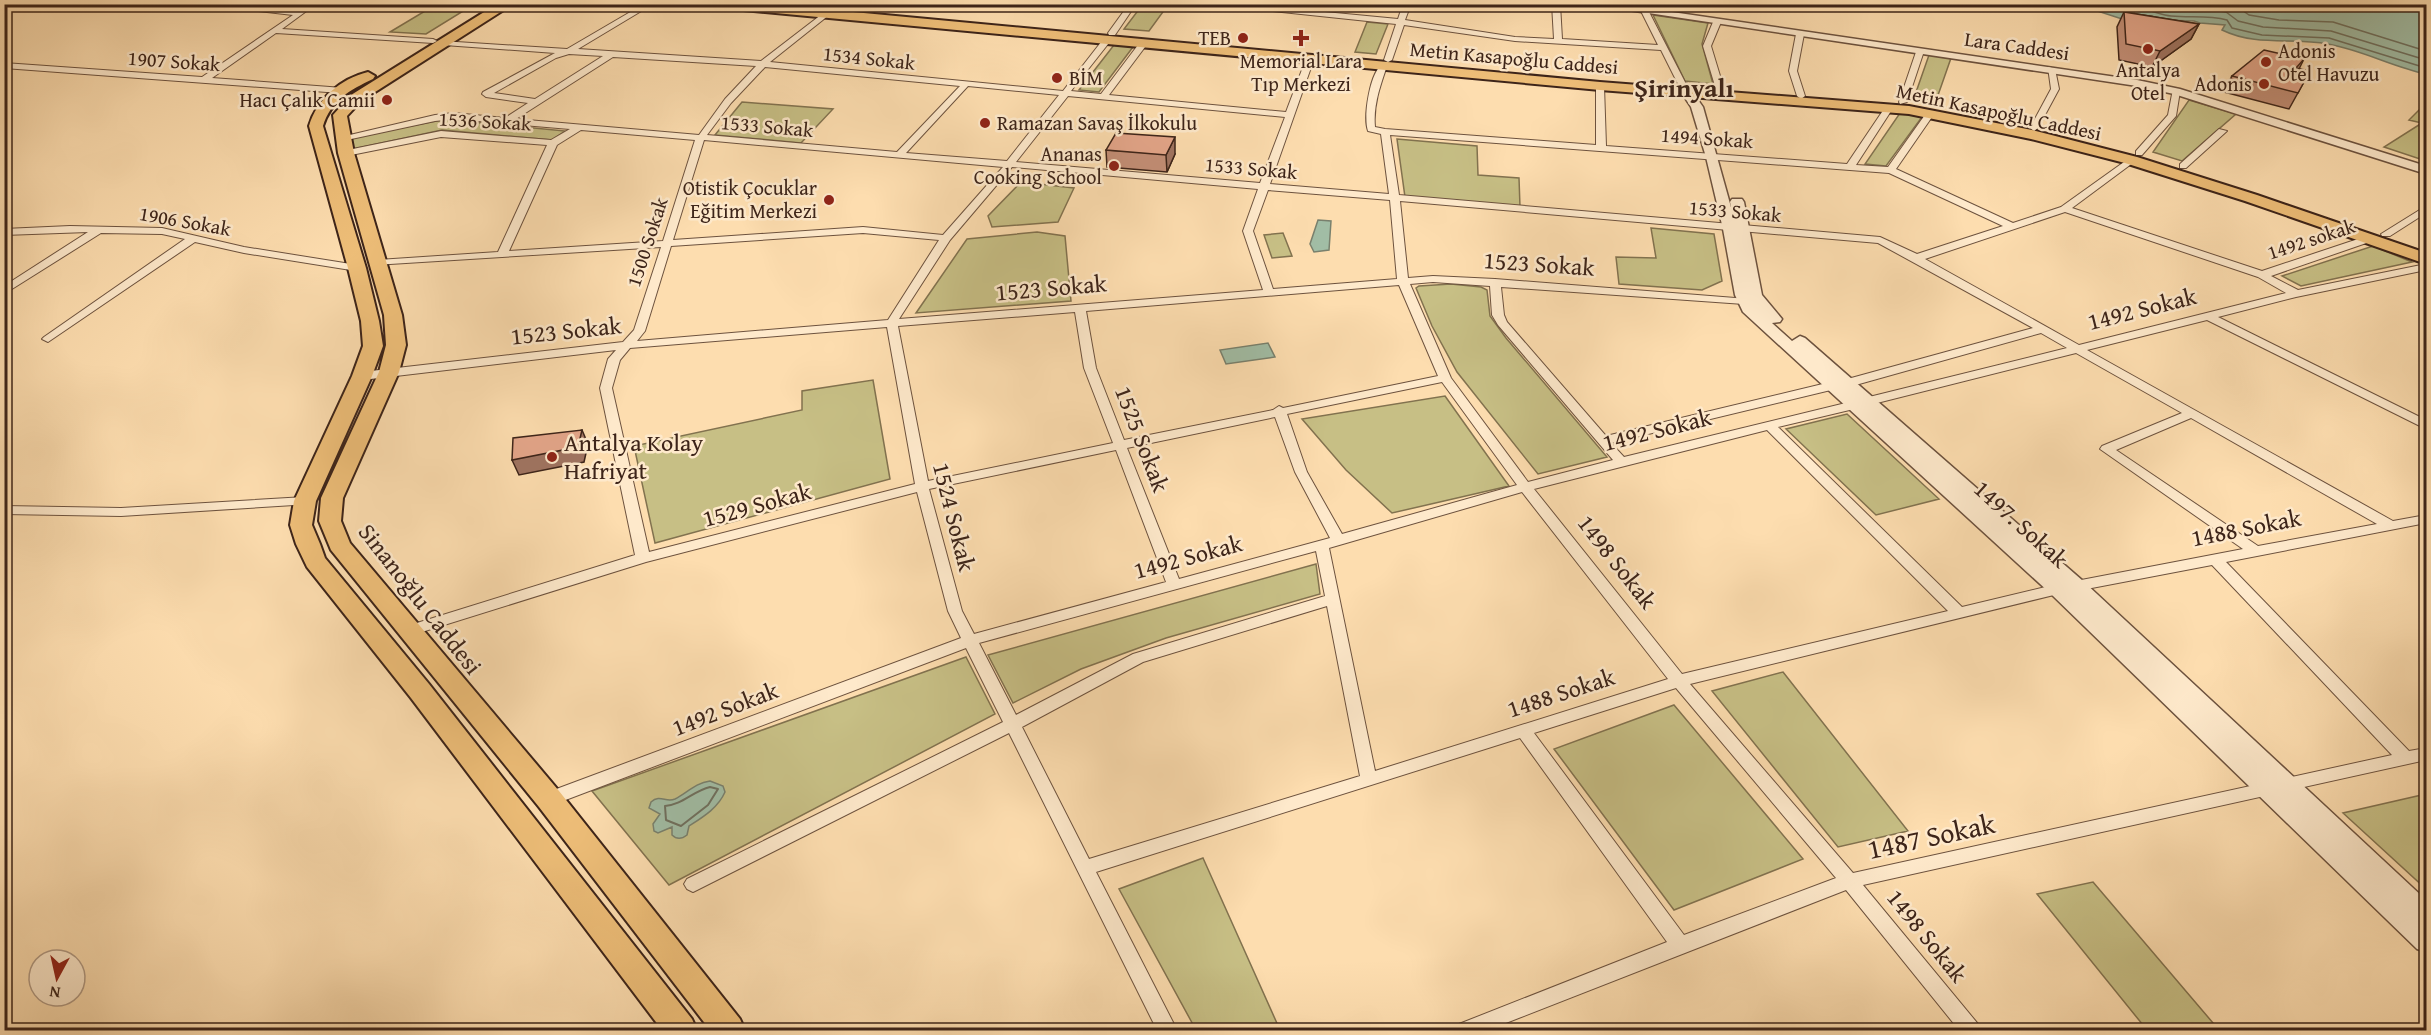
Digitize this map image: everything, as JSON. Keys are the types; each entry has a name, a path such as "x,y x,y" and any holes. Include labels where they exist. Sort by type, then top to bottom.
{"main road":[{"name":"Si̇nanoğlu Caddesi","path":"492,4 345,107 340,115 368,266 373,345 362,376 305,501 301,525 315,561 420,691 681,1030"},
{"name":"Si̇nanoğlu Caddesi","path":"507,4 439,42 340,90 323,105 319,112 316,126 368,266 393,315 396,345 389,372 339,479 332,498 330,521 339,545 549,800 729,1030"},
{"name":"Metin Kasapoğlu Caddesi","path":"722,4 837,8"},
{"name":"Metin Kasapoğlu Caddesi","path":"811,5 1600,86 1802,96 1896,105 2183,166 2292,200 2427,250"},
{"name":"Metin Kasapoğlu Caddesi","path":"1110,36 1144,43 1310,59 1385,63 1941,108 2034,128 2135,157 2371,238 2427,260"}],"street":[{"path":"200,4 300,13"},
{"path":"204,80 313,4"},
{"path":"536,102 486,94 553,56 569,51 650,4"},
{"path":"892,322 946,238 1067,93 1133,4"},
{"path":"1209,4 1373,15 1400,22 1515,39 1663,48"},
{"path":"1385,132 1371,129 1369,116 1373,94 1407,4"},
{"path":"1556,4 1558,42"},
{"name":"Lara Caddesi","path":"1593,4 1654,9 1717,22 2051,69 2176,91 2427,170"},
{"path":"1626,4 1654,9 1663,48 1699,90"},
{"name":"1500 Sokak","path":"643,558 606,388 614,359 639,331 700,139 729,101 763,64 837,8"},
{"path":"1699,90 1707,46 1717,22"},
{"name":"1534 Sokak","path":"274,31 763,64 1289,116"},
{"path":"1800,34 1793,72 1802,96"},
{"path":"1103,97 1144,43"},
{"path":"1850,166 1896,105 1920,51"},
{"path":"506,121 612,54"},
{"path":"1269,292 1248,231 1310,59"},
{"name":"1907 Sokak","path":"4,65 340,90"},
{"path":"4,72 19,66"},
{"path":"2034,128 2055,89 2051,69"},
{"path":"898,156 966,84"},
{"path":"1600,86 1601,148"},
{"name":"1497. Sokak","path":"1699,90 1697,107 1719,158 1755,295 1761,305 1840,384 2288,785 2427,915"},
{"path":"1916,258 2065,209 2135,157 2172,116 2176,91"},
{"path":"1891,170 1930,114"},
{"name":"1533 Sokak","path":"344,145 444,116 1880,240 1916,258 2040,330 2390,525"},
{"path":"502,255 553,143 578,128"},
{"path":"2183,166 2222,131"},
{"name":"1494 Sokak","path":"1385,132 1891,170 2014,227"},
{"name":"1498 Sokak","path":"1385,132 1395,199 1402,281 1445,378 1526,488 1679,681 1849,881 1971,1030"},
{"name":"1536 Sokak","path":"344,145 441,134 553,143"},
{"path":"2065,209 2262,275 2296,294"},
{"path":"2386,234 2427,209"},
{"path":"4,291 99,229"},
{"name":"1906 Sokak","path":"4,232 99,229 162,231 244,250 368,266 863,230 946,238"},
{"name":"1497. Sokak","path":"1737,229 1744,301 1754,315 1840,384"},
{"path":"48,339 192,238"},
{"name":"1492 sokak","path":"2262,275 2371,238"},
{"name":"1492 Sokak","path":"549,800 968,641 1621,462 2296,294 2427,267"},
{"name":"1523 Sokak","path":"362,376 627,345 1433,279 1744,301"},
{"path":"1495,282 1498,315 1502,323 1621,462"},
{"name":"1525 Sokak","path":"1080,307 1090,368 1174,584"},
{"path":"2208,316 2427,424"},
{"name":"1524 Sokak","path":"892,322 922,486 955,611 968,641 1167,1030"},
{"name":"1492 Sokak","path":"1602,441 1840,384 2040,330"},
{"name":"1529 Sokak","path":"410,630 643,558 922,486 1120,443 1445,378"},
{"path":"1280,410 1301,472 1338,539"},
{"path":"2192,414 2106,449 2255,550"},
{"path":"1768,425 1958,612"},
{"path":"4,510 121,512 305,501"},
{"name":"1488 Sokak","path":"1084,868 1679,681 2067,587 2427,519"},
{"path":"1322,545 1370,780"},
{"path":"2214,558 2406,759"},
{"name":"1497. Sokak","path":"2067,587 2268,789 2427,941"},
{"path":"693,884 1011,725 1138,658 1333,599"},
{"path":"1523,730 1680,945"},
{"name":"1487 Sokak","path":"1466,1030 1849,881 2427,754"}],"shaded area":[{"path":"1143,4 1168,5 1149,31 1124,29"},
{"path":"435,5 473,5 426,34 390,32"},
{"path":"1653,15 1708,23 1702,44 1713,84 1685,81"},
{"path":"1367,22 1388,24 1376,54 1355,52"},
{"path":"1114,45 1133,47 1099,92 1079,90"},
{"path":"1929,55 1951,58 1936,101 1914,98"},
{"path":"2189,100 2236,114 2182,161 2153,152"},
{"path":"742,102 833,109 801,143 715,135"},
{"path":"2426,103 2426,161 2384,147 2422,123 2409,120"},
{"path":"1900,113 1922,117 1886,166 1865,164"},
{"path":"441,120 565,131 552,140 442,130 353,149 350,138"},
{"path":"1397,139 1477,146 1478,175 1519,178 1520,207 1405,197"},
{"path":"1021,182 1074,188 1058,222 992,227 988,216"},
{"path":"1651,228 1714,234 1722,281 1702,290 1619,284 1616,257 1656,258"},
{"path":"1037,232 1065,236 1071,301 916,313 967,239"},
{"path":"1283,233 1292,256 1272,258 1264,235"},
{"path":"2373,246 2412,262 2301,286 2282,276"},
{"path":"1451,284 1481,287 1487,290 1490,316 1607,457 1538,474 1457,372 1432,326 1416,288"},
{"path":"873,380 890,479 655,543 634,446 802,410 802,391"},
{"path":"1445,396 1509,486 1392,513 1346,470 1302,419"},
{"path":"1847,414 1939,499 1876,515 1786,429"},
{"path":"1316,564 1320,594 1166,638 1081,669 1013,703 988,655"},
{"path":"966,657 995,714 669,885 592,791"},
{"path":"1783,672 1908,831 1838,847 1712,691"},
{"path":"1674,705 1803,859 1674,910 1554,749"},
{"path":"2426,794 2426,889 2343,813"},
{"path":"1203,858 1280,1030 1196,1030 1119,889"},
{"path":"2093,882 2219,1030 2147,1030 2037,894"}],"water":[{"path":"2079,5 2426,5 2426,74 2328,44 2248,38 2222,30 2225,25 2194,21 2161,20 2152,16 2138,15 2122,19"},
{"path":"1318,220 1331,221 1329,250 1314,252 1310,244"},
{"path":"1268,343 1275,357 1226,364 1220,350"},
{"path":"710,781 723,786 725,792 705,816 689,826 687,835 676,838 672,835 672,827 658,833 654,831 653,824 660,814 649,808 651,802 657,799 675,799 695,786"}],"building":[{"path":"2124,12 2199,24 2160,51 2126,44"},
{"path":"2264,50 2304,59 2296,68 2310,71 2298,93 2232,76"},
{"path":"1116,133 1175,137 1166,155 1106,150"},
{"path":"582,430 578,447 512,460 513,438"}],"place":[{"name":"TEB","path":"1243,38"},
{"name":"Memorial Lara Tıp Merkezi","path":"1301,38"},
{"name":"Antalya Otel","path":"2148,49"},
{"name":"Adonis Otel Havuzu","path":"2266,62"},
{"name":"BİM","path":"1057,78"},
{"name":"Adonis","path":"2264,84"},
{"name":"Hacı Çalık Camii","path":"387,100"},
{"name":"Ramazan Savaş İlkokulu","path":"985,123"},
{"name":"Ananas Cooking School","path":"1114,166"},
{"name":"Otistik Çocuklar Eğitim Merkezi","path":"829,200"},
{"name":"Antalya Kolay Hafriyat","path":"552,457"}],"district":[{"name":"Şirinyalı","path":"1684,88"}]}
